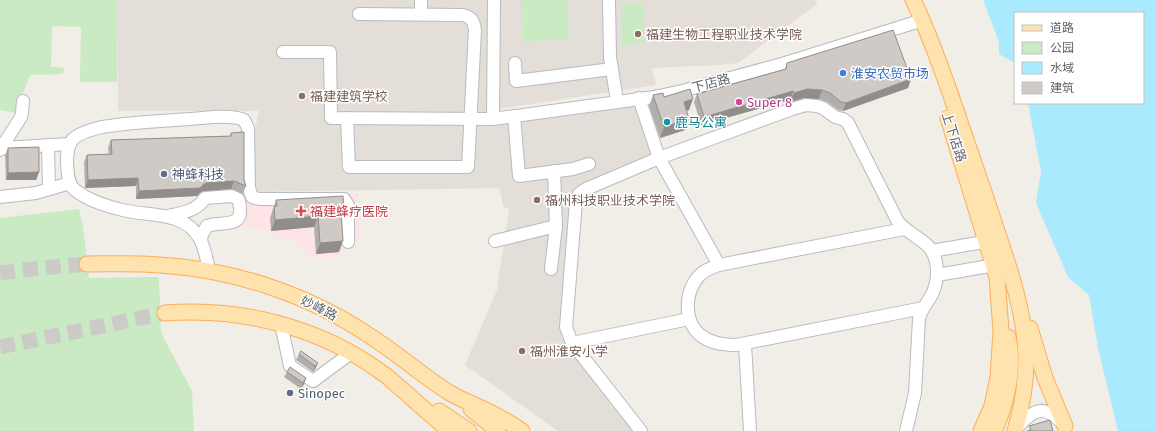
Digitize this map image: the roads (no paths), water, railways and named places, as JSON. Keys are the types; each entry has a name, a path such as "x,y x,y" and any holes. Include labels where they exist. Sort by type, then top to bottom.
{"main road":[{"name":"上下店路","path":"902,0 918,22"},
{"name":"上下店路","path":"913,0 918,22 951,126 993,240 1002,270"},
{"name":"妙峰路","path":"87,264 159,264 210,271 268,286 310,303 373,338 451,394 503,418 522,431"},
{"path":"981,431 992,406 998,377 1001,347 999,295 1002,270"},
{"path":"1002,270 1017,298 1031,332 1045,378 1066,428"},
{"path":"994,431 1004,402 1010,366 1011,349 999,295"},
{"path":"1016,431 1023,393 1025,350 1024,333 1017,298"},
{"path":"1000,431 1006,419 1012,399 1018,370 1020,334 1017,298"},
{"name":"妙峰路","path":"165,313 218,313 252,317 311,333 351,353 381,372 450,431"},
{"path":"381,372 469,431"},
{"path":"451,394 498,431"}],"street":[{"path":"421,0 421,14"},
{"path":"493,119 494,0"},
{"path":"609,0 610,57 617,102"},
{"path":"347,118 349,167 468,167 474,23 469,16 464,15 359,14"},
{"name":"下店路","path":"283,52 330,52 331,118 493,119 617,102 682,91 782,64 918,22"},
{"path":"515,63 516,81 612,69"},
{"path":"639,98 659,158 719,266"},
{"path":"1,149 21,117 23,101"},
{"path":"641,431 572,343 566,327 576,202 579,194 586,189 659,158 806,105 823,108 835,117 844,119 848,123 898,222 904,229 924,243 932,251 937,267 934,290 923,308 919,319 915,393 906,431"},
{"path":"514,116 519,176 573,169 589,164"},
{"path":"210,271 201,240 187,225 166,216 128,211 108,206 78,192 73,188 68,176 67,156 70,144 75,137 102,128 162,121 228,117 240,118 244,120 248,128 249,188 252,197 259,199 344,199 348,205 348,242"},
{"path":"1,149 70,144"},
{"path":"48,145 50,189"},
{"path":"551,269 556,226 554,172"},
{"path":"0,197 23,195 70,183"},
{"path":"166,216 192,210 198,207 205,198 232,196 238,199 240,212 238,220 232,223 220,223 207,226 202,234 201,240"},
{"path":"495,241 556,226"},
{"path":"904,229 719,266 703,273 696,280 688,299 689,319 700,335 708,340 725,345 744,344 923,308"},
{"path":"932,251 993,240"},
{"path":"937,275 1002,270"},
{"path":"572,343 689,319"},
{"path":"281,324 290,366 313,381 351,353"},
{"path":"744,344 750,431"},
{"path":"1016,431 1028,416 1039,410 1050,412 1057,417 1066,428"}],"water":[{"path":"983,0 1156,0 1156,431 1118,431 1098,348 1089,295 1068,277 1036,203 1041,172 1028,104 1144,104 1144,12 1014,12 1014,62 999,54 999,42"}],"tunnel":[{"path":"0,273 87,264"},
{"path":"0,347 165,313"}],"place":[{"name":"福建生物工程职业技术学院","path":"638,34"},
{"name":"淮安农贸市场","path":"843,73"},
{"name":"福建建筑学校","path":"302,96"},
{"name":"Super 8","path":"739,102"},
{"name":"鹿马公寓","path":"667,122"},
{"name":"神蜂科技","path":"164,174"},
{"name":"福州科技职业技术学院","path":"537,200"},
{"name":"福建蜂疗医院","path":"301,211"},
{"name":"福州淮安小学","path":"522,351"},
{"name":"Sinopec","path":"290,393"}]}
